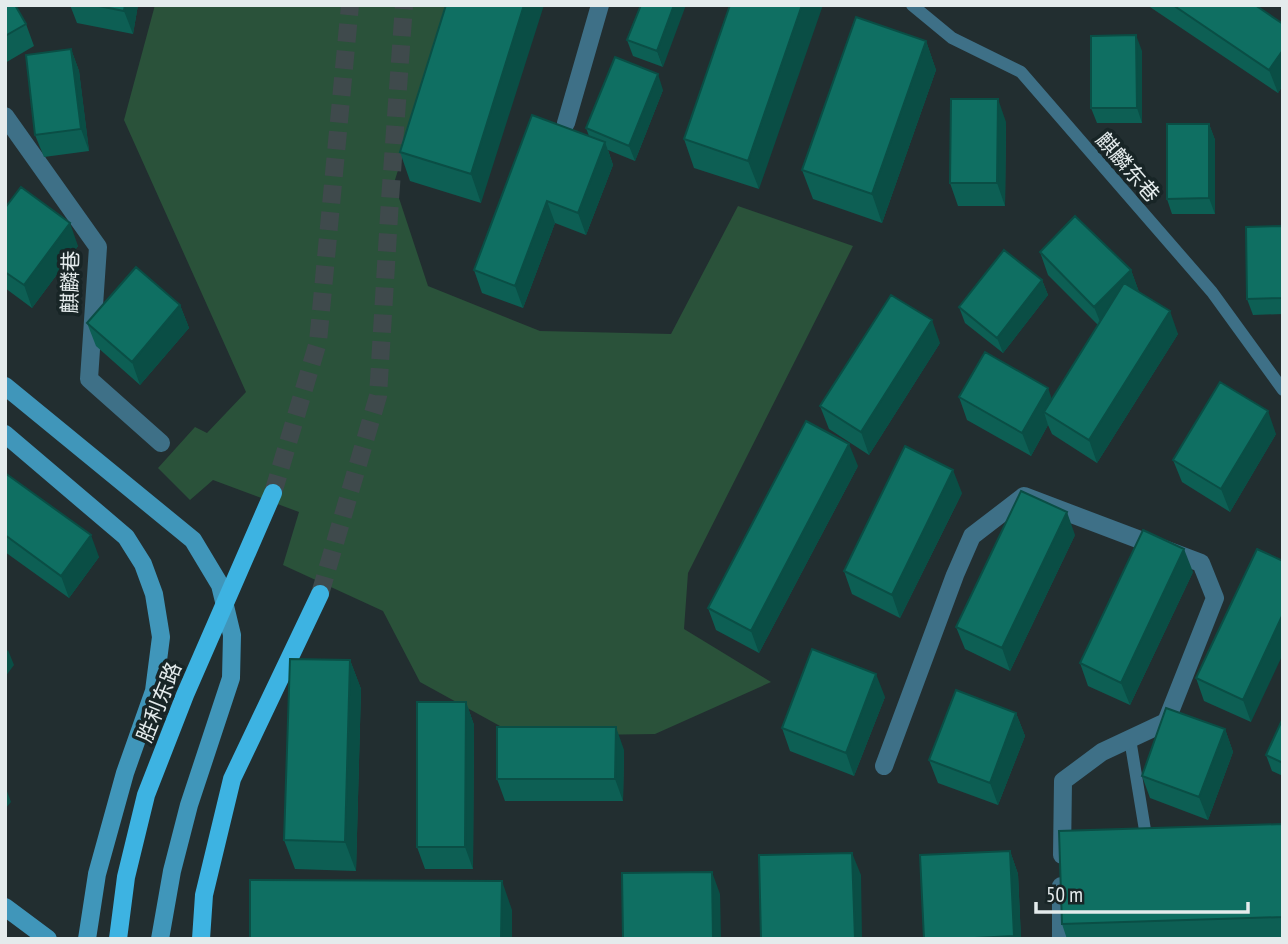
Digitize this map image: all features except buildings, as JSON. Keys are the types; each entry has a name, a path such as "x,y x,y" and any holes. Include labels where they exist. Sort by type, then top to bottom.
{"main road":[{"path":"5,386 193,540 220,585 232,635 231,678 189,804 172,871 160,939"},
{"path":"5,433 126,537 143,564 154,594 161,637 154,691 125,773 97,874 87,939"},
{"name":"胜利东路","path":"118,939 127,877 146,795 185,695 272,493"},
{"path":"201,939 204,895 232,779 320,594"},
{"path":"5,907 48,939"}],"street":[{"path":"566,123 600,5"},
{"name":"麒麟巷","path":"5,116 98,247 89,379 162,443"},
{"path":"884,766 972,536 1024,496 1202,563 1215,598 1167,722 1102,752 1063,781 1061,939"}],"lane":[{"name":"麒麟东巷","path":"912,5 952,38 1021,72 1212,292 1283,390"},
{"path":"1130,739 1145,830 1160,848"}],"green space":[{"path":"155,5 450,5 394,183 428,286 540,331 671,334 738,206 853,246 688,573 684,629 771,682 655,734 518,736 420,682 383,611 283,565 299,512 213,480 190,500 158,468 195,427 207,433 246,392 124,120"}],"tunnel":[{"path":"273,493 318,342 350,5"},
{"path":"320,594 378,396 404,5"}]}
